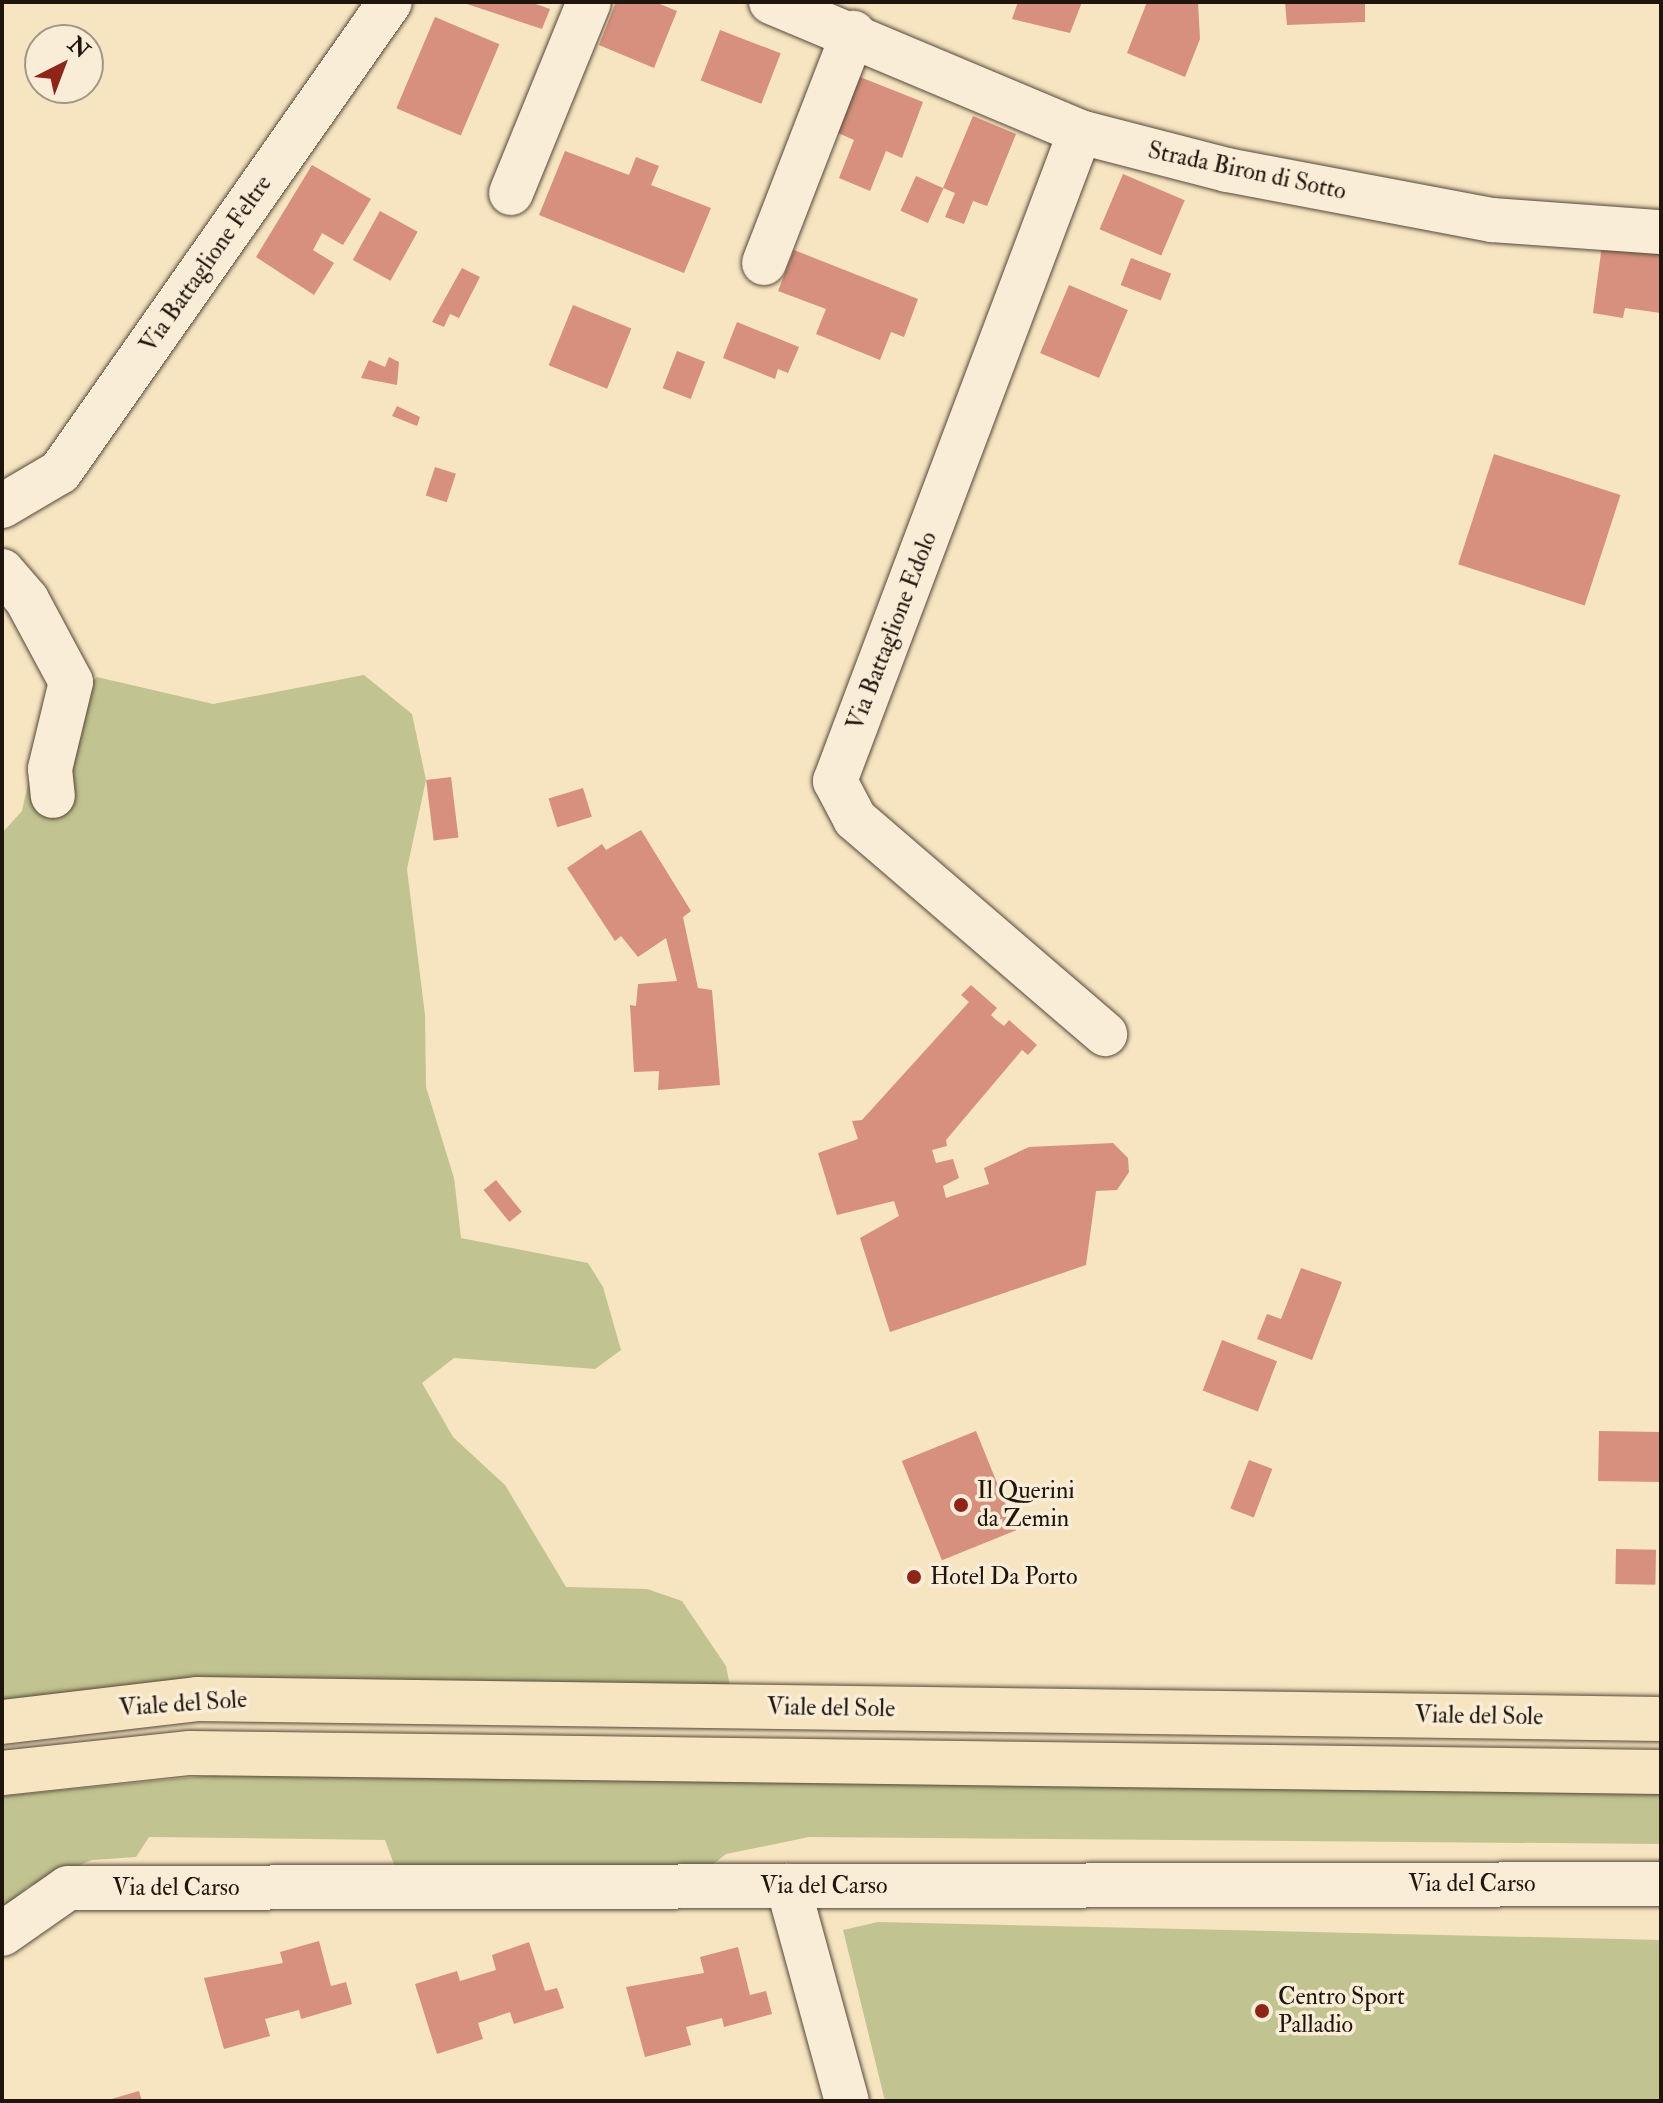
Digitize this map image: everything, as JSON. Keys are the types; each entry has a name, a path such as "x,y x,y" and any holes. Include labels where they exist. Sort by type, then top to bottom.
{"main road":[{"name":"Viale del Sole","path":"2,1722 197,1699 1661,1719"},
{"name":"Viale del Sole","path":"2,1773 190,1753 1661,1772"}],"street":[{"name":"Via Battaglione Feltre","path":"2,506 60,472 390,2"},
{"path":"511,193 589,2"},
{"name":"Strada Biron di Sotto","path":"771,2 853,33 1080,132 1247,175 1477,217 1661,232"},
{"path":"764,263 853,33"},
{"name":"Via Battaglione Edolo","path":"1080,132 835,781 855,819 1105,1034"},
{"path":"2,571 27,600 71,682 50,769 53,796"},
{"name":"Via del Carso","path":"2,1934 68,1888 1661,1884"},
{"path":"788,1886 847,2101"}],"green space":[{"path":"364,675 412,714 426,780 407,869 425,1015 426,1087 454,1178 461,1238 588,1263 603,1287 621,1350 595,1369 454,1358 422,1383 453,1437 505,1485 566,1587 647,1589 682,1601 726,1666 734,1706 2,1722 2,833 22,811 40,729 97,677 213,704"},
{"path":"265,1770 1661,1790 1661,1844 809,1837 726,1854 702,1873 395,1867 385,1840 149,1837 136,1857 92,1860 27,1887 2,1911 2,1796"},
{"name":"Centro Sport Palladio","path":"878,1922 1661,1940 1660,2101 885,2101 843,1930"}],"building":[{"path":"461,2 530,2 550,9 542,29"},
{"path":"616,2 655,2 677,11 654,68 599,45"},
{"path":"1018,2 1082,2 1070,33 1012,19"},
{"path":"1147,2 1198,2 1200,39 1185,77 1127,53"},
{"path":"1285,2 1365,2 1365,22 1287,25"},
{"path":"435,17 499,44 461,135 396,108"},
{"path":"720,30 781,53 761,104 701,80"},
{"path":"860,77 923,102 902,158 886,151 870,191 839,178 854,140 838,133"},
{"path":"973,116 1016,134 987,206 973,201 964,224 945,217 955,193 943,188"},
{"path":"565,151 629,175 636,157 659,166 651,185 711,208 684,273 539,215"},
{"path":"312,165 371,199 343,245 322,233 313,250 334,263 314,295 256,257"},
{"path":"1123,174 1185,200 1161,255 1100,229"},
{"path":"916,176 943,188 928,223 901,211"},
{"path":"380,211 418,232 390,281 353,260"},
{"path":"1602,245 1661,253 1661,313 1625,308 1623,318 1593,313"},
{"path":"794,250 918,299 904,337 891,332 880,360 816,334 826,309 778,291"},
{"path":"1131,258 1171,273 1161,300 1121,285"},
{"path":"462,268 480,277 459,318 450,314 444,327 432,322"},
{"path":"1069,285 1128,310 1099,378 1040,353"},
{"path":"573,305 631,329 607,389 549,365"},
{"path":"737,322 799,347 788,373 778,369 775,379 723,358"},
{"path":"677,351 705,362 691,399 663,388"},
{"path":"389,357 399,362 397,385 361,378 369,360 385,367"},
{"path":"397,406 420,417 417,426 392,416"},
{"path":"1494,454 1620,495 1585,605 1458,564"},
{"path":"435,467 456,474 447,502 426,496"},
{"path":"451,777 458,838 434,841 426,780"},
{"path":"583,788 592,817 557,827 549,799"},
{"path":"641,830 691,911 683,917 698,988 712,990 720,1085 658,1090 659,1071 634,1072 630,1005 636,1006 638,984 677,981 666,938 638,957 621,936 615,941 567,868 602,844 606,850"},
{"path":"971,985 997,1008 991,1015 995,1019 1004,1026 1009,1020 1037,1045 1028,1055 1022,1050 946,1140 947,1146 932,1150 936,1163 953,1159 959,1178 943,1186 946,1198 989,1184 984,1168 1029,1147 1113,1143 1128,1158 1129,1172 1117,1190 1096,1191 1086,1265 890,1332 860,1238 899,1216 894,1201 837,1215 818,1153 858,1139 852,1121 862,1120 969,1002 961,995"},
{"path":"496,1180 522,1212 509,1222 484,1190"},
{"path":"1301,1268 1342,1282 1312,1360 1257,1339 1267,1314 1281,1319"},
{"path":"1222,1340 1277,1361 1258,1412 1203,1390"},
{"path":"976,1431 1016,1530 942,1560 902,1461"},
{"path":"1599,1431 1661,1432 1660,1482 1598,1481"},
{"path":"1249,1460 1272,1469 1254,1518 1230,1509"},
{"path":"1616,1549 1656,1550 1655,1585 1615,1584"},
{"path":"319,1941 331,1986 346,1982 352,2004 301,2019 299,2010 265,2019 270,2036 224,2049 204,1978 283,1963 280,1952"},
{"path":"529,1942 545,1991 557,1988 564,2008 514,2024 510,2012 478,2023 483,2039 437,2054 415,1984 457,1971 460,1981 496,1970 492,1955"},
{"path":"738,1947 750,1995 766,1991 772,2014 724,2027 722,2018 686,2027 691,2045 645,2057 626,1987 704,1973 700,1957"},
{"path":"139,2091 142,2101 108,2101 108,2100"}],"place":[{"name":"Il Querini da Zemin","path":"961,1505"},
{"name":"Hotel Da Porto","path":"914,1577"},
{"name":"Centro Sport Palladio","path":"1262,2011"}]}
